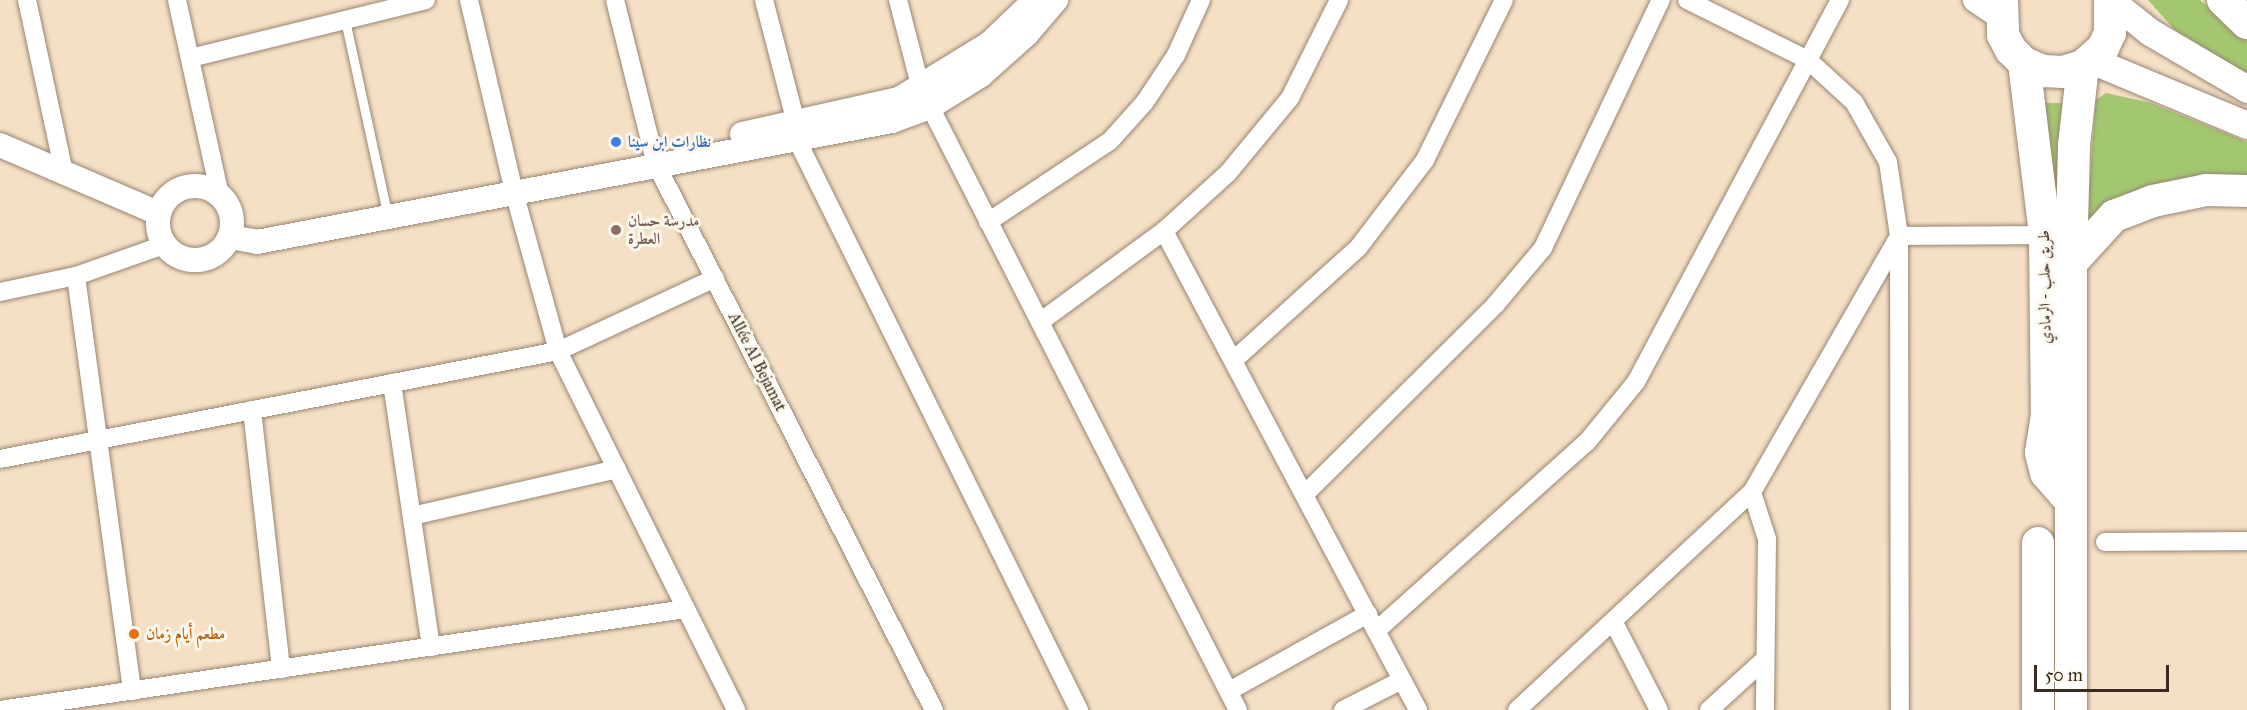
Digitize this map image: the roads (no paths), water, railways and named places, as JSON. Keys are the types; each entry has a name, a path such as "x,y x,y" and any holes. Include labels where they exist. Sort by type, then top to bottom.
{"highway":[{"path":"1992,6 2003,35 2024,63 2043,71 2063,72 2087,63 2110,33 2110,0"},
{"path":"2223,0 2247,23"},
{"name":"طريق حلب - الرمادي","path":"2024,63 2045,235 2047,415 2042,453 2046,474 2071,502"},
{"name":"طريق حلب - الرمادي","path":"2071,710 2071,263 2074,145 2087,63"},
{"path":"2071,263 2114,216 2153,201 2206,190 2247,191"},
{"path":"2038,543 2038,710"},
{"path":"2038,615 2070,613"}],"main road":[{"path":"2110,0 2150,32 2247,89"},
{"path":"2087,63 2247,125"}],"street":[{"path":"27,0 64,172"},
{"path":"177,0 220,195 231,214 230,237 224,247 205,259 183,259 164,245 159,235 158,213 173,192 184,186 209,188 220,195"},
{"path":"190,58 426,0"},
{"path":"469,0 514,192 558,351 736,710"},
{"name":"Allée Al Bejamat","path":"615,0 656,164 934,710"},
{"path":"764,0 796,131 1079,710"},
{"path":"898,0 926,98 1238,710"},
{"path":"926,98 990,44 1035,0"},
{"path":"230,237 257,242 656,164 710,141 796,131 872,106 926,98 980,76 1027,34 1056,0"},
{"path":"988,222 1110,141 1145,102 1176,55 1201,0"},
{"path":"1040,322 1164,231 1228,173 1290,98 1339,0"},
{"path":"1234,359 1358,248 1425,160 1504,0"},
{"path":"1305,494 1496,304 1543,248 1661,0"},
{"path":"1686,0 1808,60 1854,102 1888,162 1899,236 1900,710"},
{"path":"1376,631 1587,442 1636,382 1840,0"},
{"path":"0,145 158,213"},
{"path":"1164,231 1234,359 1418,710"},
{"path":"1899,236 2045,235"},
{"path":"1517,710 1752,492 1899,236"},
{"path":"0,292 76,276 164,245"},
{"path":"76,276 132,690"},
{"path":"0,459 558,351 715,278"},
{"path":"392,383 431,647"},
{"path":"252,410 281,669"},
{"path":"412,516 617,469"},
{"path":"1752,492 1767,539 1765,710"},
{"path":"2105,542 2247,541"},
{"path":"0,710 103,702 132,690 686,609"},
{"path":"1229,691 1368,614"},
{"path":"1613,621 1659,710"},
{"path":"1709,710 1766,659"},
{"path":"1342,710 1402,680"}],"lane":[{"path":"345,20 388,217"}],"place":[{"name":"نظارات ابن سينا","path":"616,142"},
{"name":"مدرسة حسان العطرة","path":"616,230"},
{"name":"مطعم أيام زمان","path":"134,634"}]}
